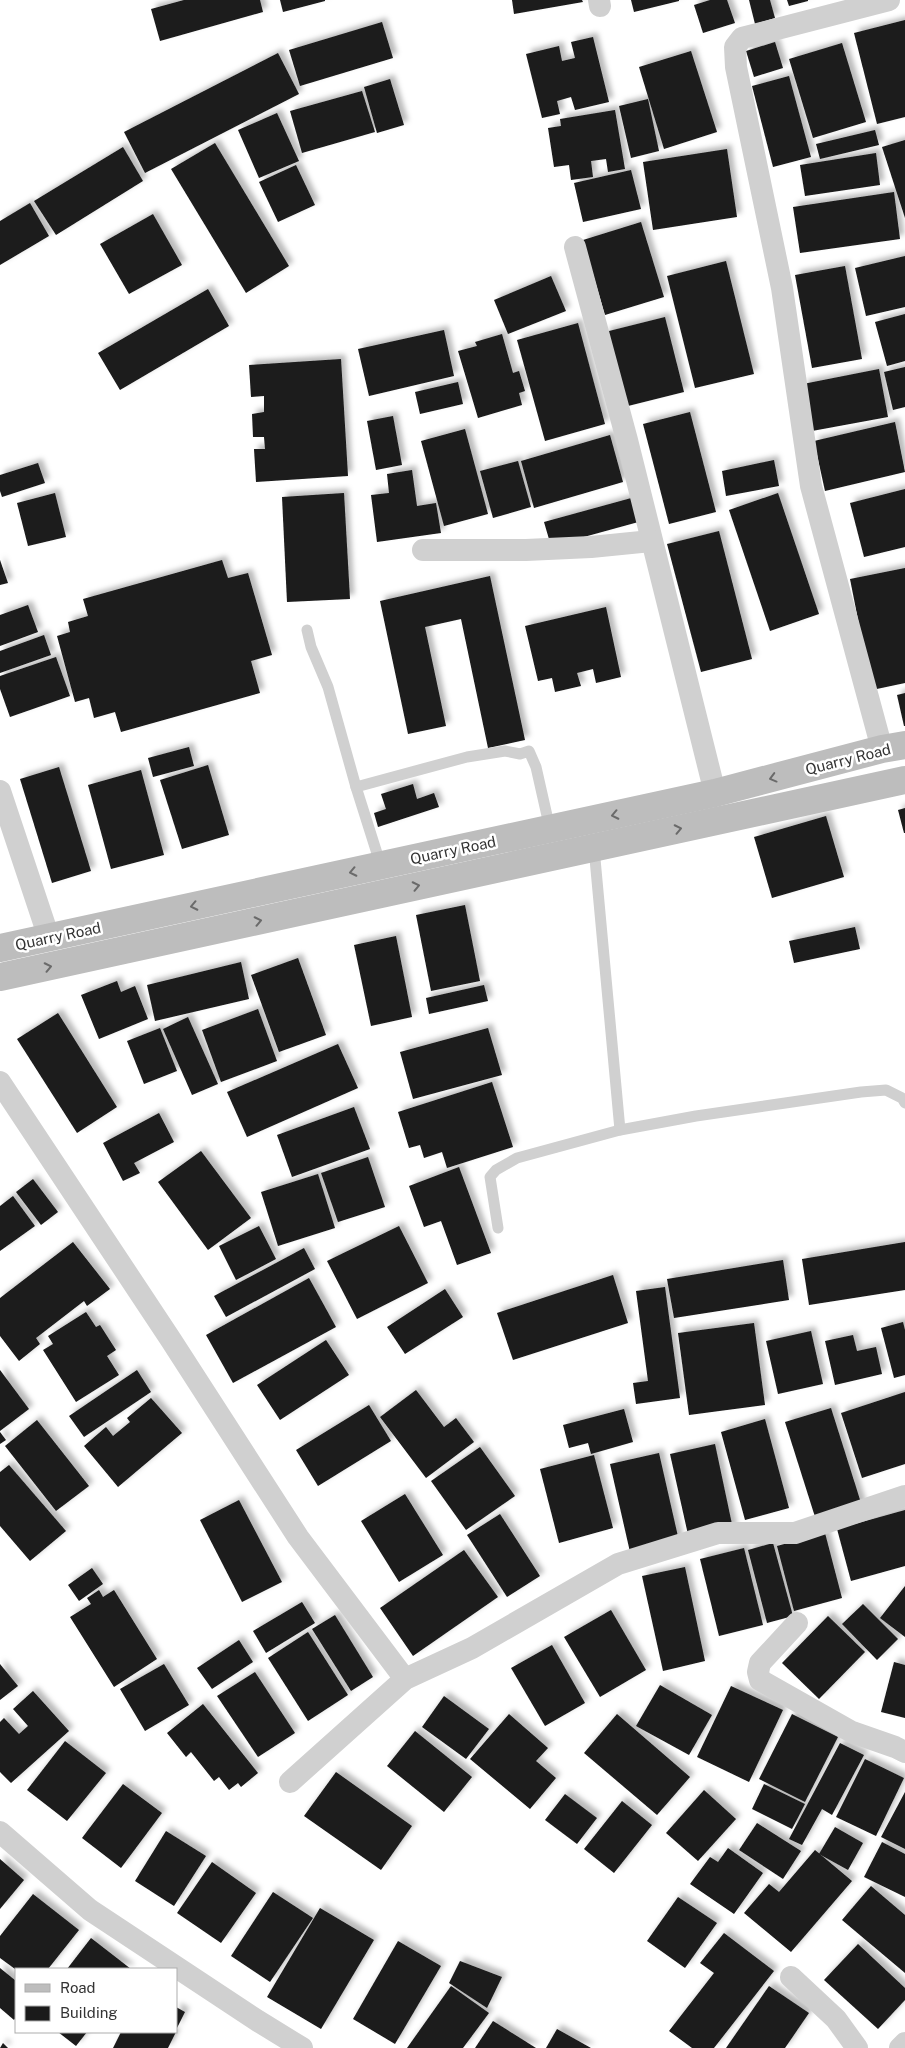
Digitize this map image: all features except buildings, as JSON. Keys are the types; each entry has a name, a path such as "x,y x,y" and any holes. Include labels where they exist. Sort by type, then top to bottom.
{"main road":[{"name":"Quarry Road","path":"0,948 714,793 894,747"},
{"name":"Quarry Road","path":"0,977 905,780"}],"street":[{"path":"889,0 742,38 735,47 736,67 782,288 811,486 894,747"},
{"path":"575,247 605,354 714,793"},
{"path":"423,550 526,550 591,547 651,541"},
{"path":"0,791 49,938"},
{"path":"0,1082 171,1340 298,1537 404,1679"},
{"path":"290,1782 404,1679 472,1648 618,1564 718,1533 795,1533 905,1496"},
{"path":"797,1622 760,1663 758,1672 760,1680 852,1732 896,1747 905,1752"},
{"path":"0,1832 90,1910 178,1968"},
{"path":"178,1968 302,2048"},
{"path":"791,1977 836,2019 857,2048"},
{"path":"900,2048 905,2043"}],"lane":[{"path":"307,630 311,646 328,687 356,788 381,866"},
{"path":"356,788 467,757 506,751 520,754 529,751 536,768 550,829"},
{"path":"594,848 620,1130"},
{"path":"498,1228 490,1177 496,1170 518,1158 620,1130 783,1102 886,1090 902,1098 905,1102"}]}
